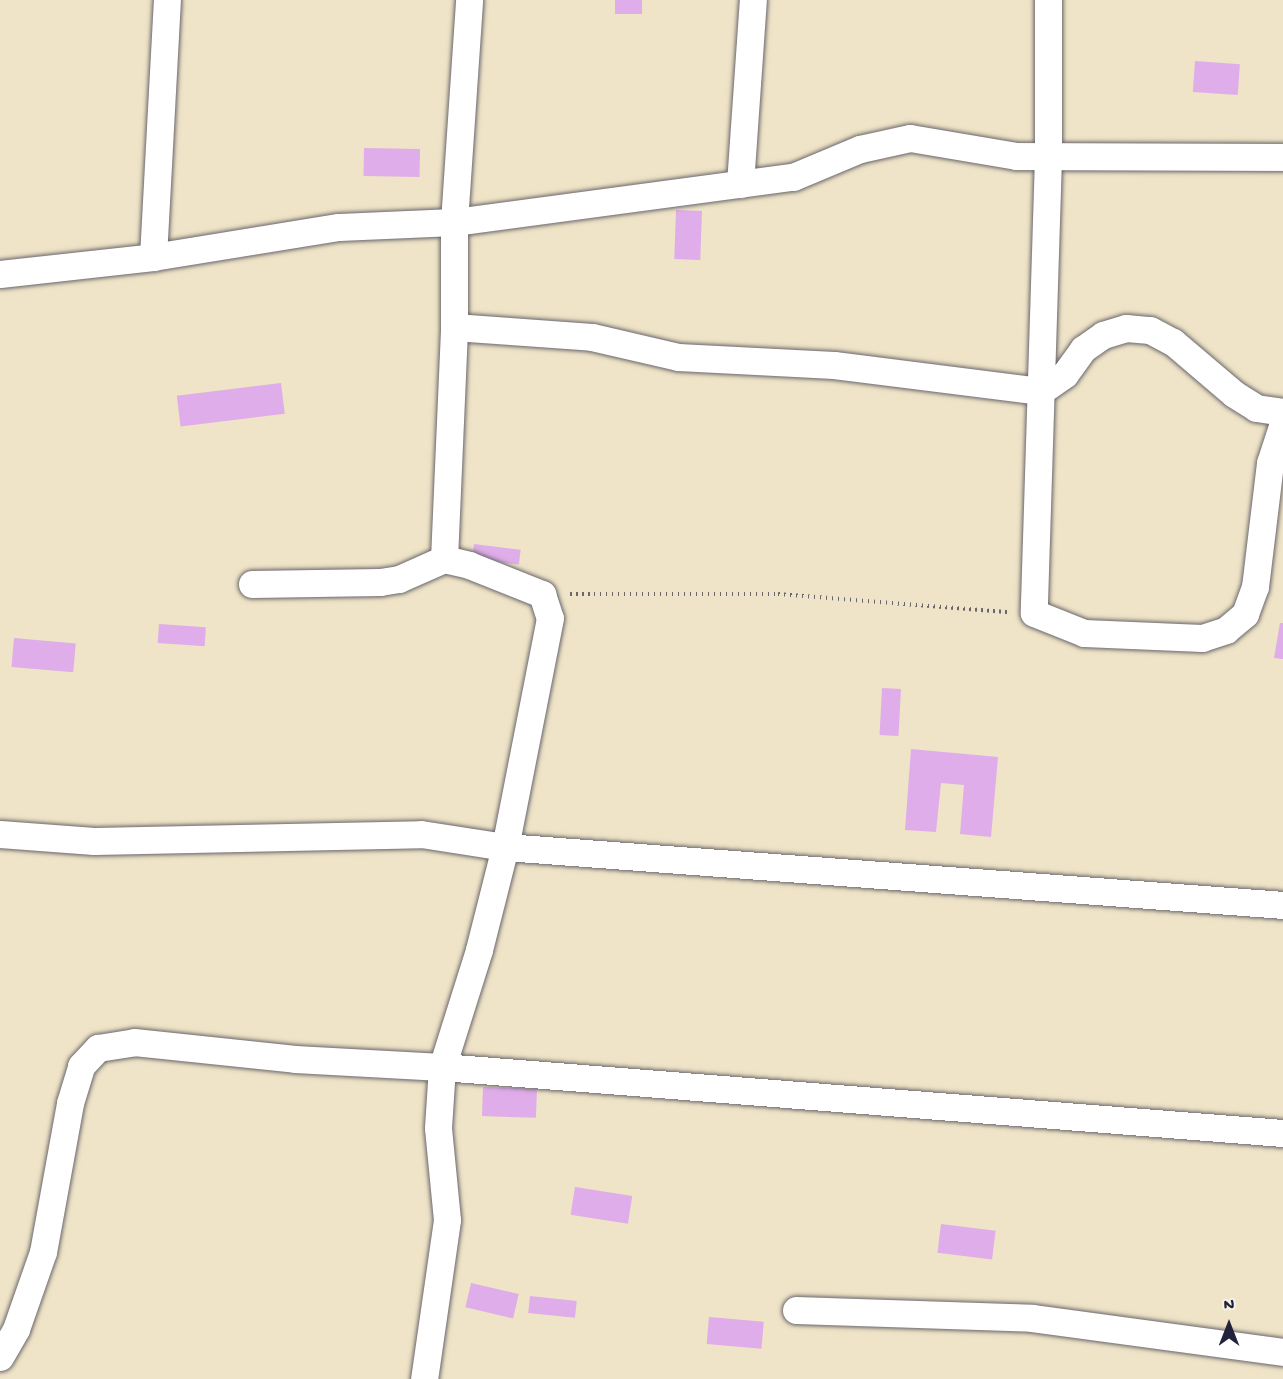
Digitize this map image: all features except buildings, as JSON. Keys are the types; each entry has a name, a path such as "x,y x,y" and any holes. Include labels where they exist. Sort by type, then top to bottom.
{"street":[{"path":"153,257 167,0"},
{"path":"444,559 454,327 454,222 469,0"},
{"path":"740,184 753,0"},
{"path":"1048,0 1048,157 1034,613 1084,633 1202,639 1226,630 1245,614 1255,587 1270,463 1283,423"},
{"path":"0,274 153,257 339,227 454,222 793,177 860,149 910,138 977,152 1048,157 1283,157"},
{"path":"454,327 592,337 678,357 834,365 1041,391 1065,374 1083,349 1103,335 1126,328 1150,330 1173,342 1234,394 1256,408 1283,412"},
{"path":"252,584 380,582 399,579 444,559 489,572 542,594 550,618 505,847 479,950 442,1067 438,1128 447,1220 424,1379"},
{"path":"0,834 94,841 421,834 505,847 1283,905"},
{"path":"0,1357 16,1329 43,1252 70,1103 81,1066 98,1048 134,1042 295,1059 442,1067 1283,1133"},
{"path":"796,1310 1032,1318 1283,1352"}],"path":[{"path":"542,594 778,594 936,609 1034,613"}]}
